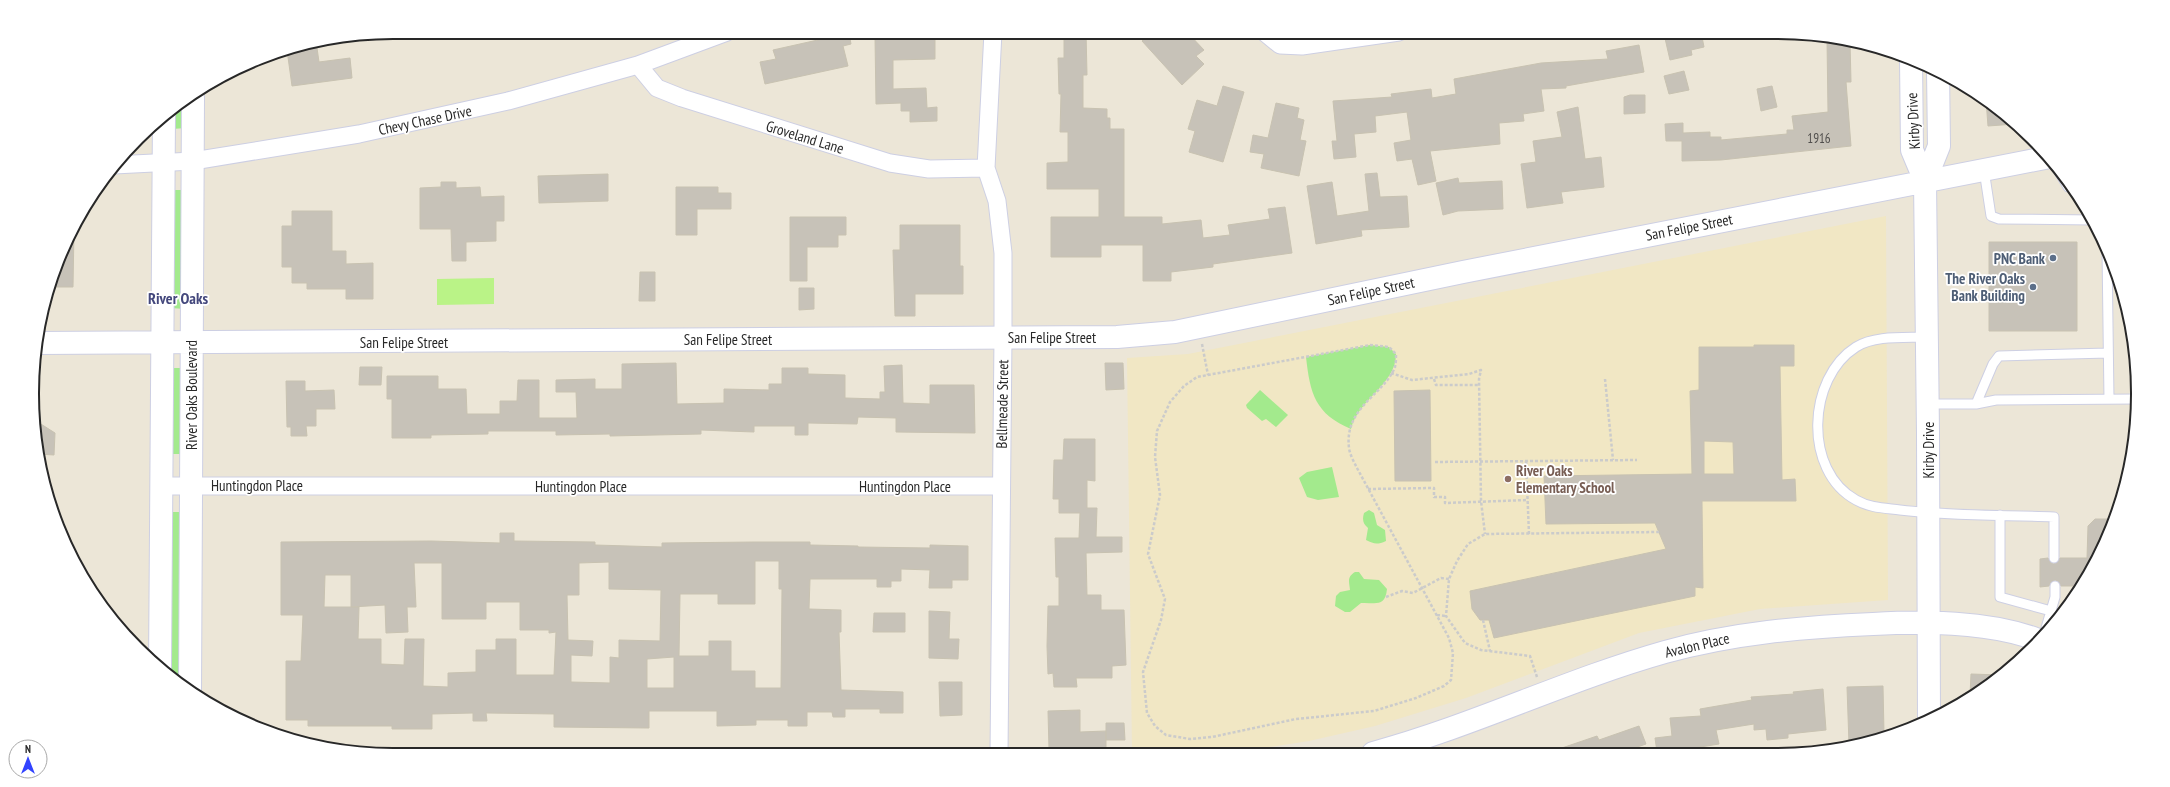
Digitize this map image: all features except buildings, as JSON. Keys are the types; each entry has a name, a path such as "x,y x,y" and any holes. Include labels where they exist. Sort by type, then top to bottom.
{"main road":[{"name":"Kirby Drive","path":"1911,66 1912,150 1925,181 1928,404 1927,622 1929,713"},
{"name":"Kirby Drive","path":"1925,181 1939,146 1938,78"},
{"name":"River Oaks Boulevard","path":"190,683 193,102"},
{"name":"River Oaks Boulevard","path":"160,660 164,124"},
{"name":"San Felipe Street","path":"43,343 1117,337 1175,332 1470,270 2042,159"},
{"name":"Avalon Place","path":"1390,748 1459,727 1610,669 1667,651 1730,637 1788,628 1927,622 1961,624 2032,638"}],"street":[{"name":"Chevy Chase Drive","path":"123,165 193,161 359,134 508,102 638,66 709,39"},
{"name":"Bellmeade Street","path":"993,39 986,168 997,201 1003,253 1004,337 1001,486 999,748"},
{"path":"1273,39 1280,45 1302,46 1350,39"},
{"name":"Groveland Lane","path":"638,66 656,88 682,98 890,163 928,169 986,168"},
{"name":"Huntingdon Place","path":"161,486 1001,486"}],"lane":[{"path":"1984,170 1991,216 1999,219 2086,220"},
{"path":"2107,267 2108,399"},
{"path":"1927,337 1874,340 1856,347 1847,354 1828,377 1818,423 1819,446 1826,469 1837,485 1855,500 1872,508 1928,514 2054,517 2054,558"},
{"path":"1976,404 1992,364 1999,356 2108,353"},
{"path":"1928,404 1976,404 1996,400 2131,399"},
{"path":"2000,515 2000,597 2051,611"},
{"path":"2048,621 2055,597 2055,586"}],"path":[{"path":"1370,345 1390,347 1396,354 1396,366 1391,373 1363,405 1354,420 1349,448 1368,489 1449,638 1453,653 1450,680 1444,686 1416,698 1374,711 1296,719 1212,737 1190,739 1166,735 1155,726 1147,713 1143,672 1161,620 1165,599 1148,554 1160,495 1155,457 1157,431 1170,402 1184,386 1197,377 1370,345"},
{"path":"1206,363 1208,375"},
{"path":"1391,373 1412,380 1469,374 1481,370 1481,502 1485,534"},
{"path":"1434,378 1436,384 1480,384"},
{"path":"1605,379 1612,460"},
{"path":"1435,462 1637,460"},
{"path":"1526,461 1529,534"},
{"path":"1368,489 1434,488 1434,497 1445,497 1445,503 1528,500"},
{"path":"1532,662 1530,656 1481,650 1465,643 1446,616 1449,579 1468,544 1485,534 1659,532"},
{"path":"1386,596 1402,591 1413,593 1422,590 1441,578 1449,579"},
{"path":"1436,615 1446,616"},
{"path":"1483,620 1490,651"}],"shaded area":[{"name":"River Oaks Elementary School","path":"1886,216 1888,600 1760,609 1639,633 1466,698 1375,726 1309,741 1263,748 1132,748 1127,358 1188,354"}],"green space":[{"path":"186,107 186,128 172,129 172,117"},
{"path":"171,190 186,190 185,309 171,308"},
{"path":"494,278 494,304 437,305 437,279"},
{"path":"1370,345 1389,347 1396,354 1394,365 1390,375 1384,383 1361,409 1355,418 1351,429 1329,416 1316,401 1310,381 1306,357"},
{"path":"173,368 182,368 185,454 170,454"},
{"path":"1260,390 1288,415 1276,427 1266,419 1262,421 1247,408 1246,405"},
{"path":"1332,467 1339,497 1318,500 1307,497 1299,478 1307,472"},
{"path":"1369,510 1374,513 1377,525 1385,530 1386,541 1376,544 1366,540 1368,528 1363,522 1363,518 1364,513"},
{"path":"170,512 184,512 185,680 170,668"},
{"path":"1355,572 1359,572 1364,579 1379,580 1387,589 1386,595 1382,602 1361,603 1350,612 1345,612 1335,606 1336,596 1340,592 1350,590 1350,578"}],"place":[{"name":"PNC Bank","path":"2053,258"},
{"name":"The River Oaks Bank Building","path":"2033,287"},
{"name":"River Oaks Elementary School","path":"1508,479"}],"district":[{"name":"River Oaks","path":"178,298"}]}
